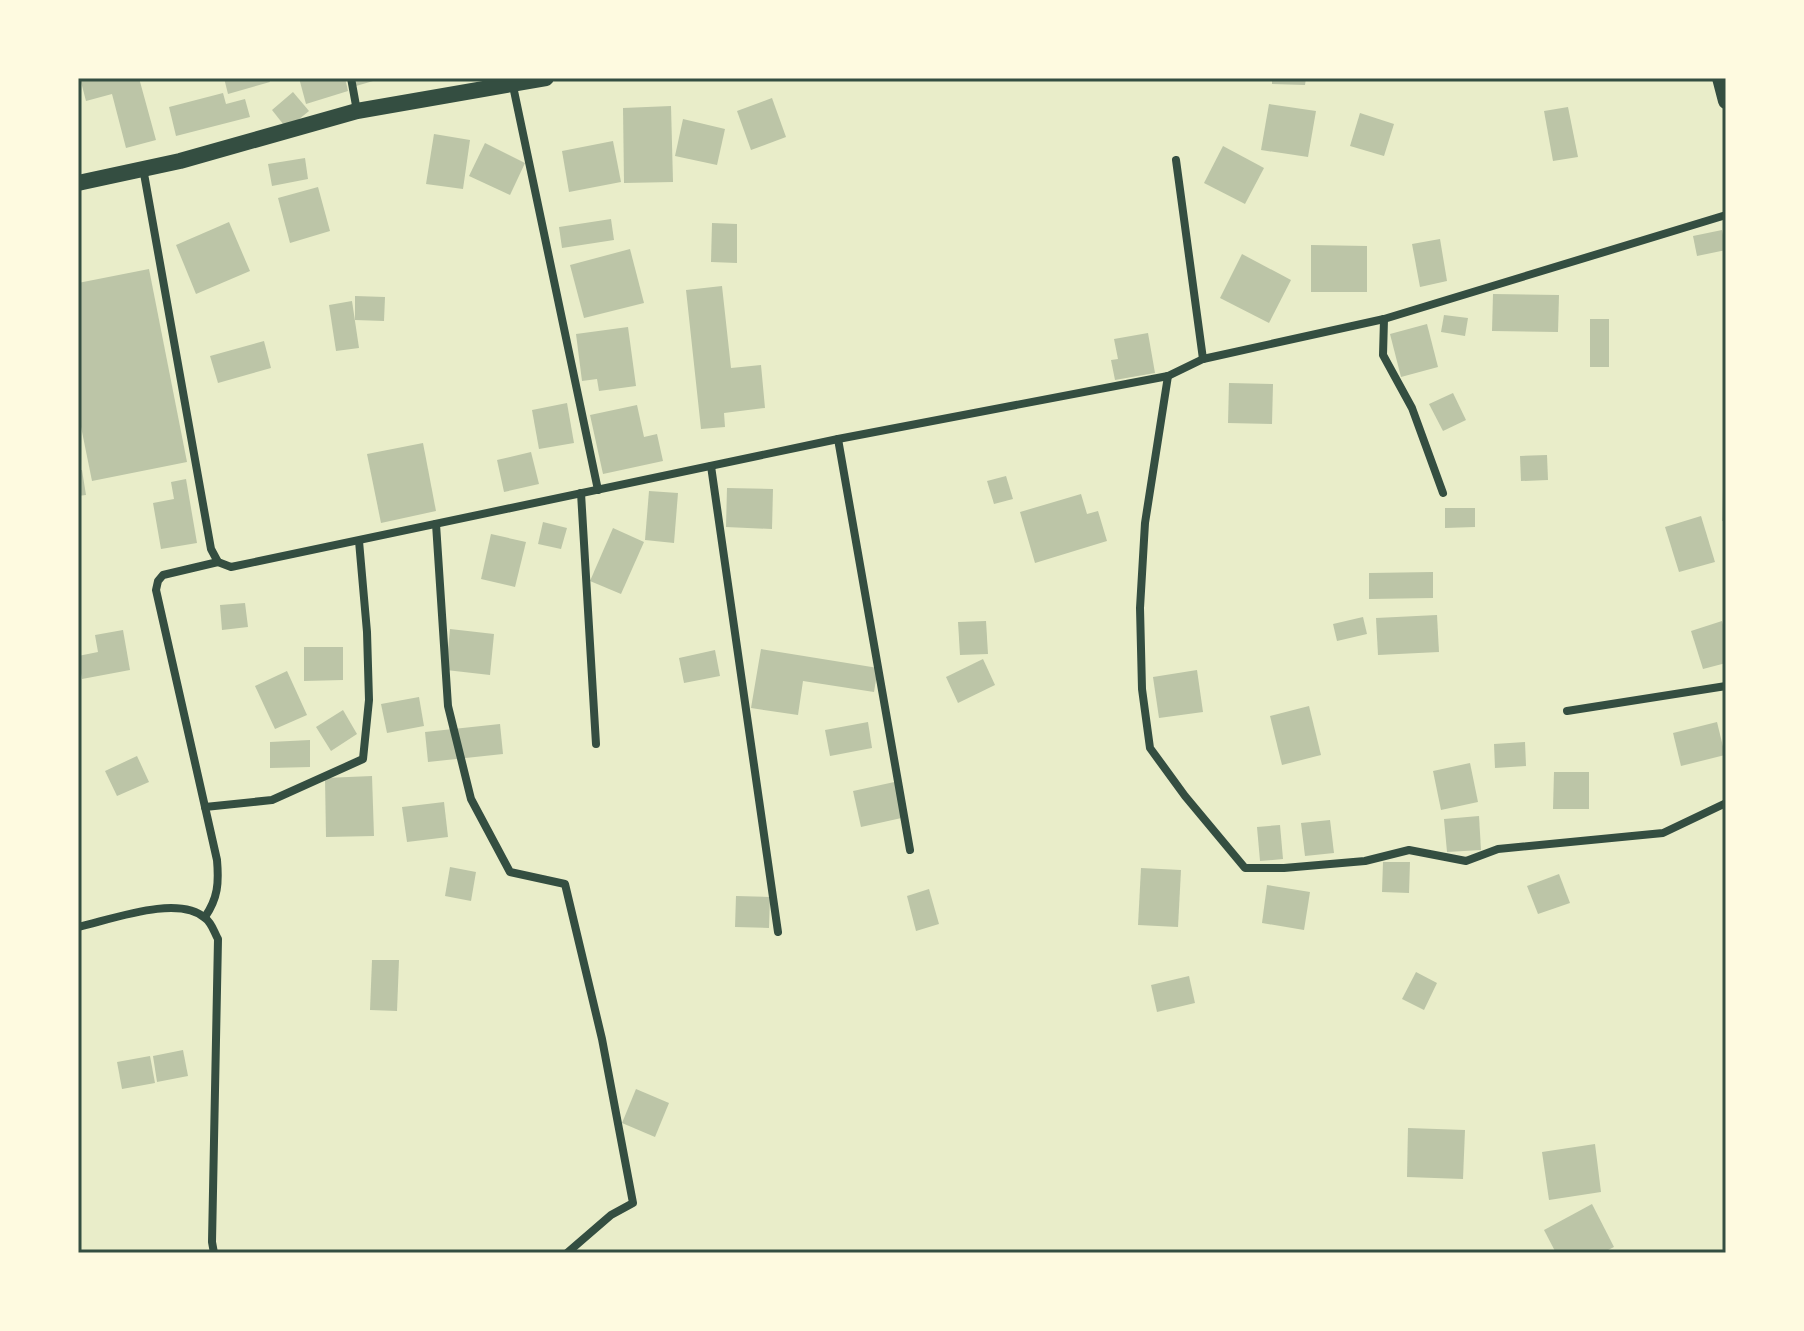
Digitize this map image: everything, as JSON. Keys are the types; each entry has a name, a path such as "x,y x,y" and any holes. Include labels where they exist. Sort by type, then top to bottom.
{"main road":[{"path":"78,183 180,161 357,111 546,78"},
{"path":"1720,78 1726,101"}],"street":[{"path":"351,78 357,111"},
{"path":"513,86 598,490"},
{"path":"1176,160 1203,359"},
{"path":"143,168 211,549 218,562"},
{"path":"205,917 215,902 219,880 156,590 163,575 218,562 231,567 838,439 1168,376 1203,359 1384,319 1726,215"},
{"path":"1384,319 1383,355 1412,408 1443,493"},
{"path":"1168,376 1145,523 1140,608 1142,689 1150,748 1245,868 1365,861 1409,850 1466,861 1498,849 1663,833 1726,803"},
{"path":"838,439 910,850"},
{"path":"711,466 778,932"},
{"path":"581,493 596,744"},
{"path":"436,524 448,706 471,799 510,872 565,884 602,1039 633,1203 611,1215 567,1253"},
{"path":"205,807 272,800 363,759 369,700 359,541"},
{"path":"1567,711 1726,686"},
{"path":"78,927 171,906 205,917 218,939 214,1253"}],"building":[{"path":"80,78 139,78 156,140 126,148 112,94 86,101"},
{"path":"224,78 268,78 270,82 228,94"},
{"path":"299,78 345,78 348,91 306,104"},
{"path":"354,78 380,78 380,79 356,86"},
{"path":"1272,78 1306,78 1305,85 1272,84"},
{"path":"293,92 309,111 287,129 272,110"},
{"path":"223,93 226,104 245,99 250,117 176,136 169,107"},
{"path":"772,98 786,137 751,150 737,111"},
{"path":"1269,104 1316,111 1308,157 1261,150"},
{"path":"671,106 673,182 624,183 623,108"},
{"path":"1568,107 1578,157 1553,161 1544,111"},
{"path":"1360,113 1394,124 1384,156 1350,146"},
{"path":"683,119 725,129 717,165 675,156"},
{"path":"434,134 470,140 463,189 426,184"},
{"path":"613,141 621,182 569,192 562,151"},
{"path":"485,143 525,163 510,195 469,176"},
{"path":"1223,146 1264,168 1245,204 1204,183"},
{"path":"305,158 308,179 272,186 268,164"},
{"path":"318,187 330,231 290,243 278,198"},
{"path":"611,219 614,240 562,248 559,227"},
{"path":"229,222 250,271 196,294 176,245"},
{"path":"712,223 737,224 737,263 711,262"},
{"path":"1722,230 1726,250 1697,256 1693,236"},
{"path":"1440,239 1447,281 1420,287 1412,244"},
{"path":"1311,245 1367,246 1367,292 1311,292"},
{"path":"630,249 644,303 584,318 570,265"},
{"path":"1242,254 1291,280 1269,323 1220,298"},
{"path":"149,269 187,462 92,481 78,412 78,283"},
{"path":"722,286 731,368 761,365 765,408 724,413 725,427 701,429 686,290"},
{"path":"1493,294 1559,295 1558,332 1492,331"},
{"path":"355,296 385,297 384,321 355,320"},
{"path":"352,301 359,348 336,351 329,305"},
{"path":"1444,315 1468,318 1465,336 1441,332"},
{"path":"1590,319 1609,319 1609,367 1590,367"},
{"path":"1427,324 1438,367 1401,377 1390,334"},
{"path":"628,327 636,386 599,391 597,379 582,381 576,334"},
{"path":"1148,333 1155,373 1115,380 1111,360 1118,359 1114,339"},
{"path":"264,341 271,368 218,383 210,356"},
{"path":"1229,383 1273,384 1272,424 1228,423"},
{"path":"1453,393 1466,420 1443,431 1429,404"},
{"path":"567,403 574,443 539,449 532,410"},
{"path":"637,405 644,437 657,434 663,461 603,474 590,415"},
{"path":"423,443 436,511 381,523 367,454"},
{"path":"531,452 539,484 504,492 497,460"},
{"path":"1547,455 1548,480 1521,481 1520,456"},
{"path":"78,470 82,470 86,495 78,496"},
{"path":"1006,476 1013,499 994,504 987,481"},
{"path":"186,479 197,543 161,549 153,503 174,499 171,482"},
{"path":"727,488 773,489 772,529 726,527"},
{"path":"1723,490 1726,490 1726,521 1722,521"},
{"path":"649,491 678,493 674,543 645,540"},
{"path":"1081,494 1087,514 1098,511 1107,541 1035,563 1020,512"},
{"path":"1445,508 1475,508 1475,527 1445,528"},
{"path":"1701,516 1715,562 1679,572 1665,527"},
{"path":"543,522 567,528 561,549 538,544"},
{"path":"613,528 644,542 621,594 590,581"},
{"path":"491,534 526,542 515,587 481,579"},
{"path":"1433,572 1433,598 1369,599 1369,573"},
{"path":"245,603 248,627 222,630 220,605"},
{"path":"1437,615 1439,652 1378,655 1376,618"},
{"path":"1363,617 1367,634 1337,641 1333,624"},
{"path":"986,621 988,654 960,655 958,622"},
{"path":"1722,621 1726,636 1726,663 1703,669 1691,631"},
{"path":"450,629 494,634 490,675 446,670"},
{"path":"123,630 130,670 82,679 78,656 98,652 95,635"},
{"path":"304,647 343,647 343,680 304,681"},
{"path":"761,649 878,668 874,692 803,681 798,715 751,708"},
{"path":"715,650 720,676 684,683 679,658"},
{"path":"983,659 995,685 958,703 946,677"},
{"path":"1197,670 1203,712 1159,718 1153,677"},
{"path":"287,671 307,715 275,729 255,686"},
{"path":"419,697 424,726 387,733 381,704"},
{"path":"1309,706 1321,755 1282,765 1270,716"},
{"path":"343,710 357,734 331,751 316,727"},
{"path":"868,722 872,748 830,756 825,730"},
{"path":"1717,722 1725,755 1681,766 1673,733"},
{"path":"500,724 503,754 428,762 425,732"},
{"path":"310,740 310,767 270,768 270,742"},
{"path":"1525,742 1526,766 1495,768 1494,744"},
{"path":"137,756 149,782 117,796 105,771"},
{"path":"1470,763 1478,802 1441,810 1433,771"},
{"path":"1554,772 1589,772 1589,809 1553,809"},
{"path":"372,776 374,836 326,837 325,778"},
{"path":"899,781 906,817 861,827 853,791"},
{"path":"444,802 448,837 407,842 402,807"},
{"path":"1479,816 1481,850 1447,852 1444,819"},
{"path":"1330,820 1334,853 1305,856 1301,823"},
{"path":"1280,825 1283,859 1260,861 1257,827"},
{"path":"1383,862 1410,862 1409,893 1382,892"},
{"path":"450,867 476,872 471,901 445,896"},
{"path":"1141,868 1181,870 1178,927 1138,925"},
{"path":"1559,874 1570,903 1538,914 1527,886"},
{"path":"1267,885 1310,892 1304,930 1262,923"},
{"path":"929,889 939,924 916,931 907,896"},
{"path":"736,896 770,897 769,928 735,927"},
{"path":"372,960 399,960 397,1011 370,1010"},
{"path":"1416,972 1437,983 1424,1010 1402,999"},
{"path":"1189,976 1195,1003 1157,1012 1151,985"},
{"path":"183,1050 188,1076 157,1082 153,1056"},
{"path":"150,1056 155,1083 122,1089 117,1062"},
{"path":"636,1089 669,1103 655,1137 622,1123"},
{"path":"1408,1128 1465,1130 1463,1179 1407,1177"},
{"path":"1595,1144 1601,1192 1549,1200 1542,1152"},
{"path":"1592,1204 1614,1247 1602,1253 1556,1253 1544,1230"}]}
